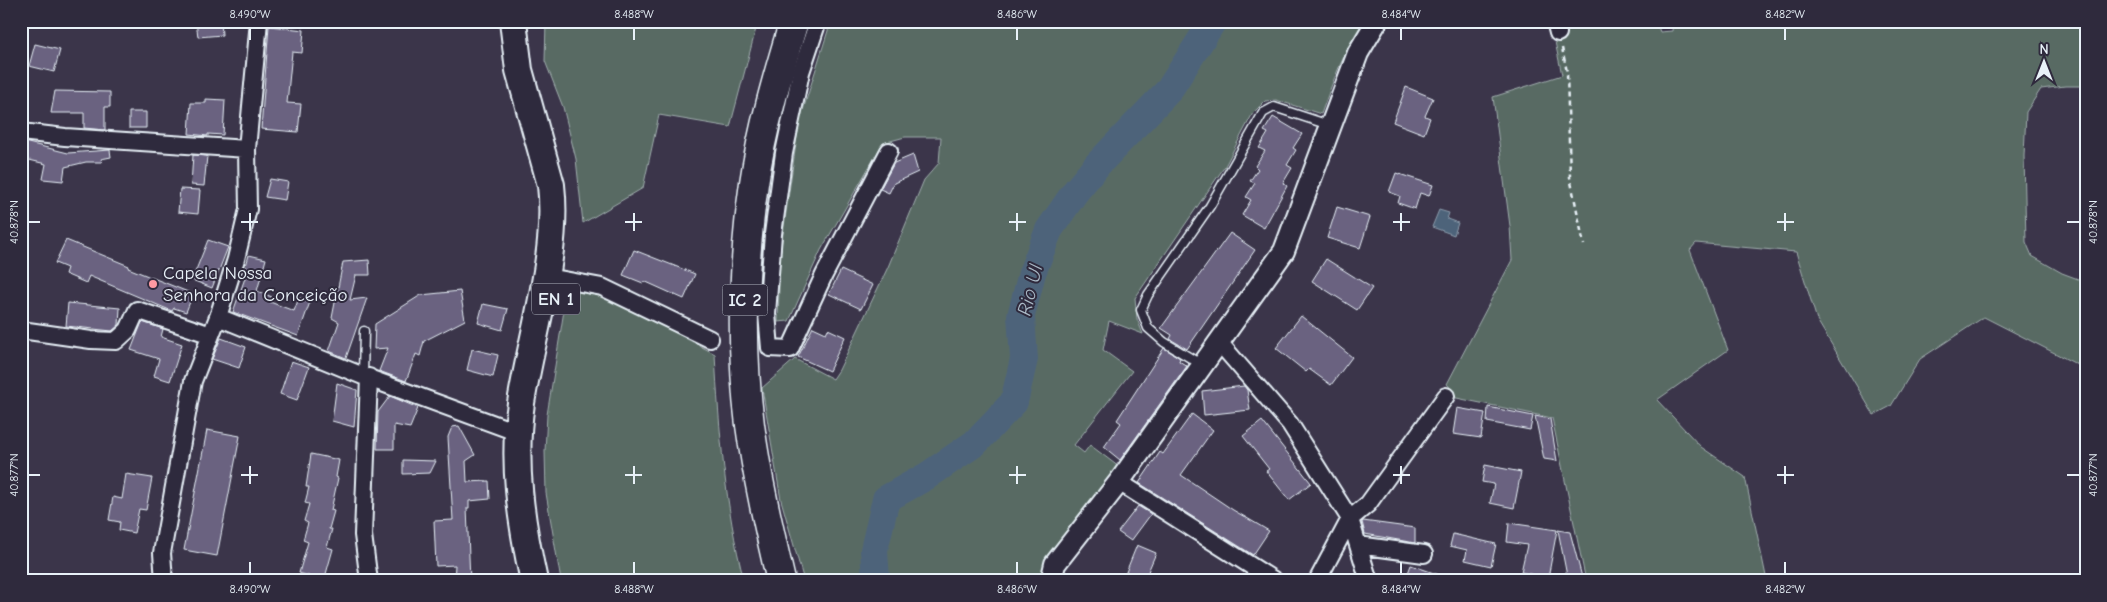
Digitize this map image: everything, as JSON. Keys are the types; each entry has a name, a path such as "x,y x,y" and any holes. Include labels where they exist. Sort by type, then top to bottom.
{"highway":[{"name":"IC 2","path":"762,581 745,505 739,454 735,370 736,263 740,201 747,158 757,102 778,21"},
{"name":"IC 2","path":"781,581 755,461 750,424 746,376 745,302 754,182 762,140 794,21"}],"main road":[{"name":"EN 1","path":"513,21 519,70 551,185 552,201 549,255 521,404 518,433 518,486 522,518 543,579"},
{"name":"EN 1","path":"530,21 531,58 561,158 568,204 568,234 537,406 534,438 543,579"}],"street":[{"path":"163,580 162,553 193,381 218,317 236,259 248,209 248,149 258,21"},
{"path":"818,21 801,72 784,152 767,314 770,348 790,348 824,275 889,150"},
{"path":"1051,581 1055,564 1119,482 1284,251 1358,53 1378,21"},
{"path":"21,132 65,137 248,149"},
{"path":"559,279 602,287 710,339"},
{"path":"21,330 91,340 116,341 128,330 137,310 211,335"},
{"path":"218,317 366,377 518,433"},
{"path":"1218,342 1290,424 1350,519 1370,581"},
{"path":"366,377 363,536 366,579"},
{"path":"1317,581 1350,519 1368,504 1446,396"},
{"path":"1119,482 1275,581"},
{"path":"1358,545 1424,554"}],"lane":[{"path":"1202,365 1164,342 1148,328 1140,310 1148,295 1210,206 1263,113 1274,107 1331,126"},
{"path":"364,331 366,377"}],"path":[{"path":"1557,27 1567,72 1570,177 1584,245"}],"green space":[{"path":"546,21 758,21 730,127 659,115 643,188 583,223 576,159 563,107 545,61"},
{"path":"831,21 1205,21 1163,86 1111,139 1046,221 1023,276 1014,312 1017,359 1000,405 964,441 882,493 867,550 870,581 804,581 781,500 762,388 795,359 833,379 888,267 924,180 939,163 941,137 905,137 883,143 821,250 789,321 778,322 780,254 799,123"},
{"path":"1219,21 1366,21 1345,54 1321,114 1276,100 1265,101 1253,113 1225,166 1135,298 1137,319 1143,334 1109,321 1103,350 1132,371 1074,445 1084,453 1090,445 1119,467 1058,543 1040,581 881,581 881,537 890,506 902,495 940,475 974,450 1003,422 1017,404 1029,351 1026,313 1050,238 1076,198 1190,73"},
{"path":"1561,21 1656,21 1660,32 1672,31 1673,21 2086,21 2086,86 2041,89 2026,112 2024,156 2026,242 2032,256 2062,273 2086,282 2086,369 1984,317 1920,359 1891,406 1874,415 1817,320 1796,252 1696,243 1690,250 1728,350 1657,400 1701,447 1745,477 1767,581 1586,581 1552,418 1452,397 1454,392 1447,384 1512,260 1510,226 1493,97 1562,75 1554,37"},
{"path":"584,288 615,300 715,354 724,468 732,525 744,581 561,581 546,493 545,451 547,415 567,292"}],"water":[{"path":"1439,210 1449,213 1447,219 1458,223 1454,235 1432,227"}],"building":[{"path":"196,21 221,21 222,35 198,37"},
{"path":"269,26 304,30 302,53 292,52 287,103 301,104 298,132 261,129"},
{"path":"35,44 60,50 54,72 29,66"},
{"path":"1406,87 1433,98 1425,116 1430,118 1424,134 1393,122"},
{"path":"55,91 110,92 110,107 105,107 105,130 84,128 84,113 51,113"},
{"path":"206,99 225,100 223,135 189,134 191,103 206,103"},
{"path":"129,112 146,112 146,128 129,128"},
{"path":"1273,117 1302,134 1293,148 1296,150 1287,165 1292,168 1283,183 1287,186 1264,228 1242,215 1251,200 1246,197 1255,183 1250,181 1258,169 1255,166 1265,151 1259,148 1268,133 1264,131"},
{"path":"24,142 68,153 110,150 111,157 101,159 102,162 86,162 65,167 63,181 43,179 46,164 21,158"},
{"path":"193,155 207,156 204,186 191,185"},
{"path":"913,155 918,172 894,183 889,193 880,189 894,163"},
{"path":"1396,173 1433,185 1429,196 1420,193 1415,209 1398,203 1400,196 1389,192"},
{"path":"270,179 288,182 285,200 265,197"},
{"path":"180,189 200,190 198,214 178,212"},
{"path":"1337,207 1370,217 1360,248 1327,238"},
{"path":"1230,233 1255,250 1187,349 1170,339 1172,335 1161,328"},
{"path":"66,240 129,266 128,268 193,294 186,312 174,308 172,311 89,276 86,283 65,274 67,268 55,263"},
{"path":"208,240 228,247 212,288 192,280"},
{"path":"634,250 695,274 684,299 644,281 643,283 623,275"},
{"path":"249,255 266,259 257,291 272,297 270,302 294,311 299,298 310,302 298,336 233,312 245,278 243,277"},
{"path":"1326,259 1372,288 1357,310 1312,281"},
{"path":"369,260 370,275 356,275 350,300 367,298 346,358 329,351 339,322 332,318 343,262"},
{"path":"841,270 873,285 861,309 829,294"},
{"path":"460,291 465,320 424,341 420,356 416,354 406,381 379,371 388,348 374,349 375,324 421,295"},
{"path":"68,303 120,308 119,325 112,331 66,326"},
{"path":"483,304 508,309 502,330 478,323"},
{"path":"1301,316 1352,357 1331,385 1309,369 1306,372 1276,348"},
{"path":"142,322 163,329 161,337 182,344 170,381 154,376 159,359 131,350"},
{"path":"813,327 826,333 828,329 845,337 829,371 798,357"},
{"path":"221,338 246,347 239,368 212,359"},
{"path":"1164,348 1180,358 1179,361 1187,366 1120,460 1104,447 1121,423 1117,420"},
{"path":"472,349 498,355 493,377 467,370"},
{"path":"291,361 309,367 297,400 280,394"},
{"path":"337,383 357,390 354,427 332,421"},
{"path":"1244,386 1247,390 1250,410 1204,415 1202,391"},
{"path":"390,396 418,408 410,428 394,425 394,449 377,449 378,412"},
{"path":"1488,407 1533,416 1530,430 1487,422"},
{"path":"1457,408 1485,413 1481,438 1453,434"},
{"path":"1192,414 1213,430 1181,475 1233,510 1269,531 1253,555 1139,483 1160,452 1163,454"},
{"path":"1535,416 1550,419 1557,461 1544,459"},
{"path":"1262,421 1311,483 1289,500 1266,471 1269,469 1243,436"},
{"path":"459,426 475,455 466,461 467,482 489,481 490,499 469,501 469,508 467,508 470,581 454,581 455,565 436,566 434,521 453,520 448,437 452,427"},
{"path":"207,430 240,436 217,556 184,550"},
{"path":"311,454 339,460 336,477 338,478 331,510 334,511 329,529 332,529 327,547 333,549 324,581 308,581 309,576 299,573 308,542 303,540 308,523 304,521 309,504 305,503 309,487 306,487"},
{"path":"403,460 436,461 430,473 403,474"},
{"path":"1485,465 1521,472 1514,508 1490,503 1494,484 1482,482"},
{"path":"126,474 152,478 146,510 139,509 134,533 119,530 120,522 109,520 113,497 122,499"},
{"path":"1138,506 1151,514 1131,541 1118,532"},
{"path":"1363,521 1415,528 1415,543 1365,534"},
{"path":"1509,523 1557,530 1548,578 1521,572 1527,545 1507,542"},
{"path":"1558,530 1570,532 1583,581 1568,581"},
{"path":"1453,534 1496,544 1491,566 1465,560 1467,550 1450,546"},
{"path":"1137,545 1156,553 1144,581 1134,581 1124,577"},
{"path":"1411,565 1451,579 1450,581 1405,581"}],"waterway":[{"name":"Rio Ul","path":"876,581 874,550 886,499 927,476 975,443 1014,402 1024,359 1021,316 1032,273 1049,230 1075,192 1098,164 1169,90 1213,21"}],"place":[{"name":"Capela Nossa Senhora da Conceição","path":"153,284"}]}
